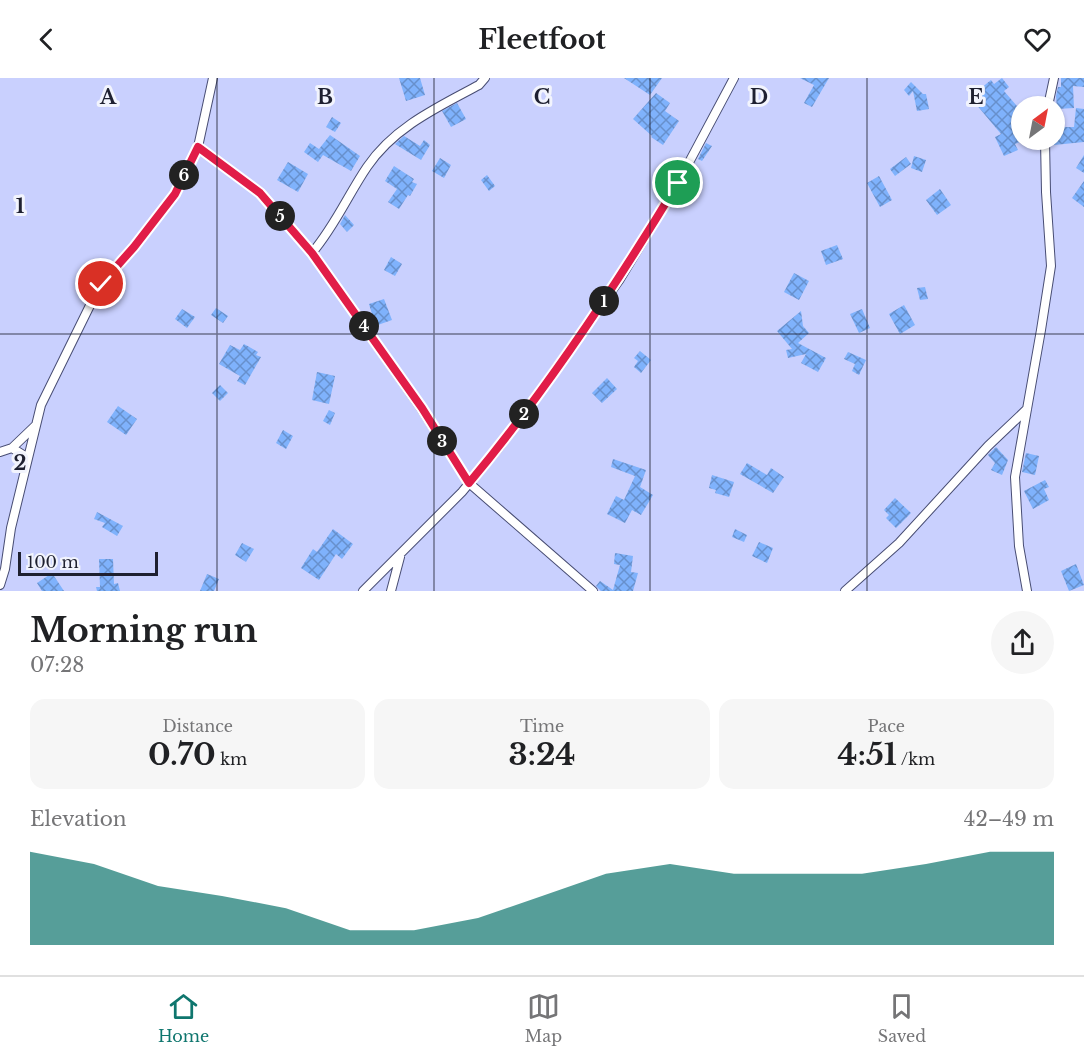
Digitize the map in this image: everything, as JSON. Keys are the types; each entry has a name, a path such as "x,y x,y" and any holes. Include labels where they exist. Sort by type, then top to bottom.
{"street":[{"path":"0,585 5,569 11,528 41,405 101,284 134,247 175,194 198,147 213,78"},
{"path":"312,253 328,234 368,165 390,140 422,115 478,85 485,78"},
{"path":"363,591 469,483 507,438 620,279 678,183 734,78"},
{"path":"1050,96 1054,78"},
{"path":"198,147 260,193 312,253 422,408 469,483 593,591"},
{"path":"1027,591 1019,546 1014,477 1028,408 1051,266 1045,150"},
{"path":"845,591 898,543 988,446 1028,408"},
{"path":"0,452 12,448 36,424"},
{"path":"12,448 28,458"},
{"path":"391,591 400,555"}],"building":[{"path":"399,78 420,78 425,95 406,101"},
{"path":"624,78 662,78 650,95"},
{"path":"800,78 829,78 812,107 804,103 814,85"},
{"path":"1002,78 1009,87 1004,91 1011,99 1011,150 1018,150 1004,156 995,137 1001,134 970,97 991,80 994,84"},
{"path":"1061,78 1084,78 1084,87 1073,86 1074,108 1065,109 1065,96 1056,96 1058,87 1061,87"},
{"path":"911,82 923,94 926,94 929,109 917,111 913,91 909,96 904,90"},
{"path":"656,93 670,103 665,111 679,121 663,145 651,137 633,119"},
{"path":"457,103 466,119 451,127 442,111"},
{"path":"1076,108 1084,109 1084,142 1065,144 1065,127 1074,127"},
{"path":"332,117 341,123 335,132 326,127"},
{"path":"330,135 360,156 351,171 323,155 318,162 304,152 310,143 319,149"},
{"path":"404,136 420,146 424,140 430,145 421,160 395,144"},
{"path":"706,143 712,146 702,161 698,159"},
{"path":"1084,155 1084,173 1076,168"},
{"path":"914,156 926,160 922,172 911,168"},
{"path":"906,157 911,164 895,176 890,169"},
{"path":"440,158 451,165 444,178 432,171"},
{"path":"288,162 308,174 298,192 277,180"},
{"path":"394,166 414,179 412,182 417,184 399,209 388,202 397,189 385,181"},
{"path":"487,175 495,186 489,191 481,180"},
{"path":"879,176 892,200 880,207 867,183"},
{"path":"1084,181 1084,207 1072,198"},
{"path":"940,189 951,205 937,215 926,200"},
{"path":"345,215 354,225 347,232 340,224"},
{"path":"837,245 843,259 826,265 821,251"},
{"path":"391,257 402,264 395,276 384,270"},
{"path":"794,273 809,281 799,300 784,292"},
{"path":"925,287 928,299 920,300 917,288"},
{"path":"384,299 392,320 375,326 373,329 367,321 372,314 369,304"},
{"path":"904,305 915,325 900,334 889,314"},
{"path":"216,308 228,316 223,323 211,315"},
{"path":"182,309 195,317 187,328 175,319"},
{"path":"862,309 870,328 859,333 850,314"},
{"path":"801,311 803,326 809,333 798,343 826,358 818,372 801,363 806,354 788,358 786,350 792,349 777,331"},
{"path":"244,344 258,352 256,355 261,357 245,385 237,381 240,376 219,364 230,345 240,350"},
{"path":"640,351 651,360 641,373 634,367 638,361 634,358"},
{"path":"848,352 866,360 859,375 852,371 855,364 844,359"},
{"path":"317,372 335,376 329,404 312,400"},
{"path":"607,378 617,389 602,403 592,393"},
{"path":"220,385 228,393 220,401 212,393"},
{"path":"118,406 137,419 126,435 107,422"},
{"path":"329,410 335,413 330,425 323,421"},
{"path":"283,430 293,436 286,449 276,443"},
{"path":"996,447 1008,460 1002,475 991,470 995,463 988,455"},
{"path":"1026,453 1039,456 1035,475 1022,472"},
{"path":"613,459 646,470 640,487 653,495 641,515 632,510 625,523 607,514 616,496 624,500 635,476 611,467"},
{"path":"747,463 767,475 771,468 784,477 773,493 740,474"},
{"path":"712,475 734,482 729,497 715,493 716,490 709,488"},
{"path":"1045,480 1049,487 1044,489 1049,500 1033,509 1024,491"},
{"path":"895,498 911,513 896,528 886,518 889,515 884,510"},
{"path":"97,512 123,526 117,536 102,527 105,523 94,519"},
{"path":"333,529 353,544 342,559 336,554 319,580 301,568 313,549 317,552"},
{"path":"735,529 747,535 744,542 732,537"},
{"path":"759,542 773,548 767,563 752,556"},
{"path":"242,543 254,549 246,562 235,555"},
{"path":"615,553 633,556 631,572 638,573 633,591 601,591 596,586 600,581 613,590 620,565 614,564"},
{"path":"99,559 113,559 114,584 118,583 120,591 97,591 96,587 100,587"},
{"path":"1076,564 1084,585 1069,591 1061,571"},
{"path":"52,573 64,591 42,591 37,583"},
{"path":"207,574 219,579 214,591 200,591"}],"route":[{"path":"101,284 134,247 175,194 198,147 260,193 312,253 422,408 469,483 500,446 620,279 678,183"}]}
